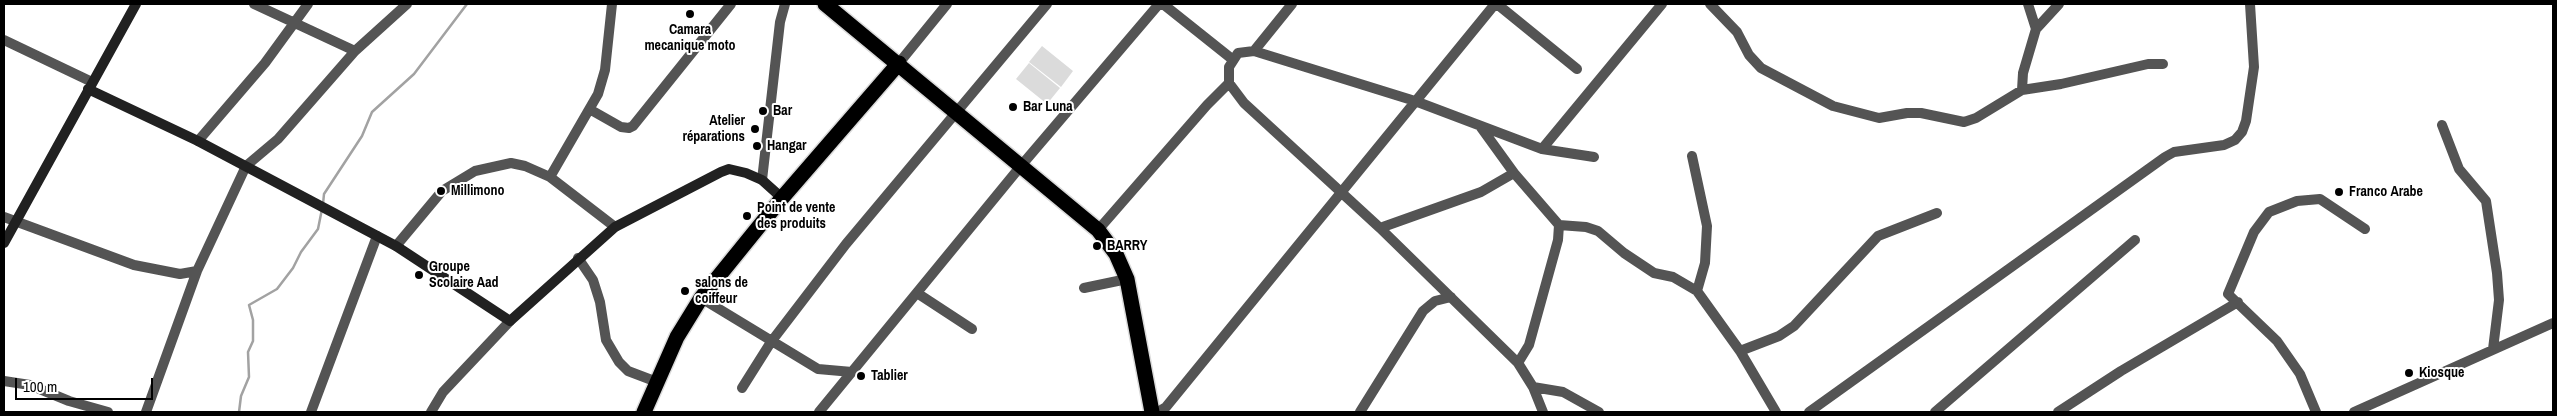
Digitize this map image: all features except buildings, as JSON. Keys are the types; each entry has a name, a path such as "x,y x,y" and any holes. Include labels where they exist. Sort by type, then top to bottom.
{"highway":[{"path":"825,4 1098,230 1116,254 1127,279 1152,412"},
{"path":"644,412 677,337 701,298 782,198 899,64"}],"street":[{"path":"4,243 136,4"},
{"path":"254,4 355,52"},
{"path":"198,141 265,63 308,4"},
{"path":"146,412 197,271 246,166 278,139 355,52 407,4"},
{"path":"550,177 591,110 605,70 612,4"},
{"path":"591,110 621,127 633,126 731,4"},
{"path":"762,180 780,22 785,4"},
{"path":"899,64 947,4"},
{"path":"742,388 771,342 846,244 1047,4"},
{"path":"819,412 1020,167 1159,4"},
{"path":"1163,4 1232,59"},
{"path":"1254,51 1292,4"},
{"path":"1158,412 1166,407 1496,4 1577,70"},
{"path":"1542,149 1662,4"},
{"path":"1710,4 1737,32 1749,55 1761,68 1833,106 1879,118 1907,112 1964,122 1976,118 2022,90 2060,84 2148,64 2163,64"},
{"path":"2028,4 2036,29"},
{"path":"2022,90 2023,73 2036,29 2059,4"},
{"path":"1809,412 2165,157 2174,152 2224,145 2235,140 2242,132 2246,121 2254,67 2250,4"},
{"path":"4,40 396,246 510,321"},
{"path":"1543,412 1533,386 1518,363 1380,228 1244,103 1229,83 1228,75 1232,59 1238,53 1254,51 1415,101 1542,149 1594,157"},
{"path":"1098,230 1207,105 1229,83"},
{"path":"2442,125 2459,169 2486,202 2497,273 2499,300 2493,349"},
{"path":"1480,126 1514,173 1559,225 1558,240 1529,345 1518,363"},
{"path":"1692,156 1707,226 1705,263 1697,291"},
{"path":"396,246 442,191 475,171 511,163 524,166 550,177 615,227"},
{"path":"431,412 443,392 510,321 578,258 615,227 730,169 737,169 762,180 782,198"},
{"path":"1380,228 1481,192 1514,173"},
{"path":"2316,412 2300,374 2277,341 2228,294 2254,232 2269,212 2297,201 2320,199 2365,229"},
{"path":"1740,351 1779,336 1794,326 1878,236 1937,213"},
{"path":"4,217 134,265 180,274 197,271"},
{"path":"1559,225 1586,227 1598,231 1624,253 1654,273 1673,277 1697,291 1740,351 1776,412"},
{"path":"311,412 377,236"},
{"path":"1935,412 2135,240"},
{"path":"578,258 593,280 600,302 606,340 619,362 628,371 657,382"},
{"path":"1084,288 1127,279"},
{"path":"917,292 972,329"},
{"path":"1360,412 1423,311 1435,301 1451,297"},
{"path":"701,298 818,369 852,372"},
{"path":"2058,412 2121,371 2238,302"},
{"path":"2354,412 2553,323"},
{"path":"4,381 30,385 69,401 108,412"},
{"path":"1533,386 1563,392 1599,412"}],"shaded area":[{"path":"1042,46 1073,71 1061,87 1029,62"},
{"path":"1029,63 1060,88 1047,104 1016,79"}],"waterway":[{"path":"323,204 324,194 362,136 372,112 414,74 467,4"},
{"path":"239,412 241,396 249,377 248,352 253,341 253,320 249,305 277,289 293,268 301,252 318,229 322,209"}],"place":[{"name":"Camara mecanique moto","path":"690,14"},
{"name":"Bar Luna","path":"1013,107"},
{"name":"Bar","path":"763,111"},
{"name":"Atelier réparations","path":"755,129"},
{"name":"Hangar","path":"757,146"},
{"name":"Millimono","path":"441,191"},
{"name":"Franco Arabe","path":"2339,192"},
{"name":"Point de vente des produits","path":"747,216"},
{"name":"BARRY","path":"1097,246"},
{"name":"Groupe Scolaire Aad","path":"419,275"},
{"name":"salons de coiffeur","path":"685,291"},
{"name":"Kiosque","path":"2409,373"},
{"name":"Tablier","path":"861,376"}]}
